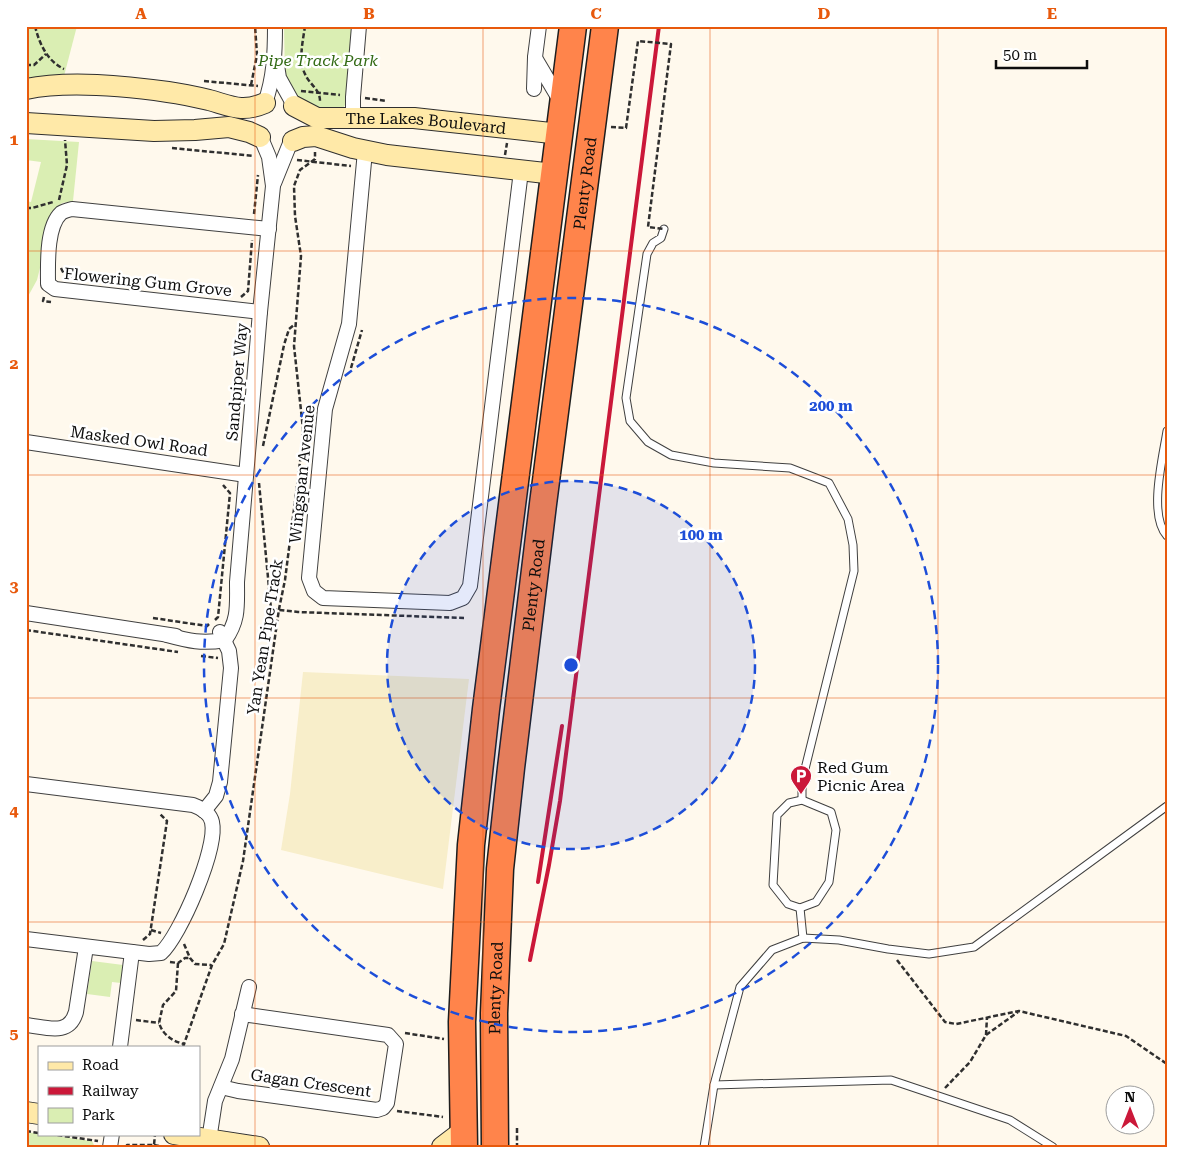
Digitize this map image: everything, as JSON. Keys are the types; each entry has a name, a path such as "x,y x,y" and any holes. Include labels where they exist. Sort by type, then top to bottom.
{"highway":[{"name":"Plenty Road","path":"457,1132 471,845 486,710 573,26"},
{"name":"Plenty Road","path":"495,1147 494,1013 500,869 510,768 575,247 585,178 601,133 605,26"},
{"path":"560,134 601,133"},
{"path":"554,174 585,178"}],"street":[{"path":"260,138 256,130 256,115 265,103 272,80 275,55 275,26"},
{"path":"359,26 353,118 366,140 365,151"},
{"path":"534,89 535,57 540,26"},
{"path":"30,122 174,131 230,127 249,132 266,142 279,146 292,141 298,135 301,119 299,112 279,78 275,55"},
{"path":"535,57 562,105"},
{"path":"26,89 55,85 79,85 166,92 210,101 236,109 253,108 280,99 294,105"},
{"name":"The Lakes Boulevard","path":"294,105 317,127 365,151 554,174"},
{"name":"The Lakes Boulevard","path":"292,141 303,137 317,127 353,118 414,118 560,134"},
{"name":"Sandpiper Way","path":"222,636 232,630 237,617 237,582 253,478 260,312 273,186 270,157 260,138"},
{"name":"Sandpiper Way","path":"273,186 292,141"},
{"name":"Wingspan Avenue","path":"365,151 349,324 325,409 309,578 314,592 324,598 450,603 463,598 470,586 512,170"},
{"path":"61,206 72,209 269,229"},
{"name":"Flowering Gum Grove","path":"61,206 49,244 48,284 54,289 260,312"},
{"name":"Masked Owl Road","path":"26,442 253,478"},
{"path":"31,615 167,635 194,642 209,643 222,636 231,668 220,782 216,796 204,811"},
{"path":"26,784 193,805 204,811 212,822 212,838 209,852 198,886 173,937 161,953 149,954 26,939"},
{"path":"26,1025 59,1029 69,1026 76,1012 86,946"},
{"path":"120,1046 132,952"},
{"path":"208,1143 215,1101 232,1059 249,987"},
{"path":"242,1014 388,1035 393,1039"},
{"name":"Gagan Crescent","path":"220,1086 238,1091 378,1110 384,1108 387,1103 396,1044 393,1039"},
{"path":"442,1147 457,1132"},
{"path":"182,1136 208,1143 259,1147"}],"lane":[{"path":"664,230 662,238 653,242 647,254 626,398 630,421 648,442 671,455 714,463 790,468 829,483 848,519 854,572 802,781 802,800"},
{"path":"1167,431 1157,494 1160,529 1167,536"},
{"path":"802,800 831,812 836,830 829,882 816,902 800,908 788,904 774,885 776,815 789,803 802,800"},
{"path":"704,1147 714,1085 740,987 772,950 803,938 839,940 929,954 974,947 1167,806"},
{"path":"800,908 803,938"},
{"path":"714,1085 891,1080 1010,1120 1053,1147"}],"path":[{"path":"35,26 46,54 56,65 66,70"},
{"path":"251,85 256,55 255,26"},
{"name":"Yan Yean Pipe Track","path":"183,1046 212,966 224,944 243,861 279,609 285,580 302,446 303,429 294,346 294,325 299,296 301,256 295,216 294,186 300,170 314,158 320,96 305,76 303,70 302,51 305,26"},
{"path":"601,133 626,128 638,40 671,44 648,227 664,230"},
{"path":"26,65 34,65 46,54"},
{"path":"512,129 508,136 512,170"},
{"path":"26,208 61,206 66,165 65,140"},
{"path":"241,297 248,291 253,227"},
{"path":"61,268 64,274 72,277"},
{"path":"48,284 43,301 53,302"},
{"path":"238,322 245,330 244,339"},
{"path":"351,368 362,324"},
{"path":"261,454 284,345 289,329 294,325"},
{"path":"253,478 271,609 298,612 464,618"},
{"path":"148,617 207,626 218,617 230,493 224,486 215,484"},
{"path":"26,630 184,653"},
{"path":"194,655 219,658 229,657"},
{"path":"143,940 150,934 166,820 160,813 150,812"},
{"path":"173,937 183,941 190,958 195,964 212,966"},
{"path":"888,949 945,1022 956,1024 1019,1011 1126,1036 1167,1064"},
{"path":"183,1046 168,1037 159,1023 163,1005 176,991 178,963 185,958 190,958"},
{"path":"938,1096 970,1062 986,1035 1019,1011"},
{"path":"124,1018 159,1023"},
{"path":"986,1035 987,1018"},
{"path":"393,1039 401,1033 444,1039"},
{"path":"384,1108 457,1132"},
{"path":"517,1128 517,1147"},
{"path":"67,1136 111,1141 127,1146 154,1145 166,1147"},
{"path":"154,1145 155,1136"}],"shaded area":[{"path":"303,672 469,679 443,889 281,850 290,794"}],"green space":[{"path":"26,26 77,26 64,76 26,82"},
{"name":"Pipe Track Park","path":"284,26 354,26 347,101 340,110 334,113 301,103 285,79"},
{"path":"26,139 79,142 73,201 62,203 54,212 37,280 26,300 26,201 31,202 41,162 26,160"},
{"path":"92,961 123,965 121,983 112,982 110,997 87,994"},
{"path":"26,1132 38,1134 38,1136 55,1136 92,1141 95,1147 26,1147"}],"railway":[{"path":"530,960 560,801 659,26"},
{"path":"538,882 562,726"}],"place":[{"name":"Red Gum Picnic Area","path":"801,795"}]}
